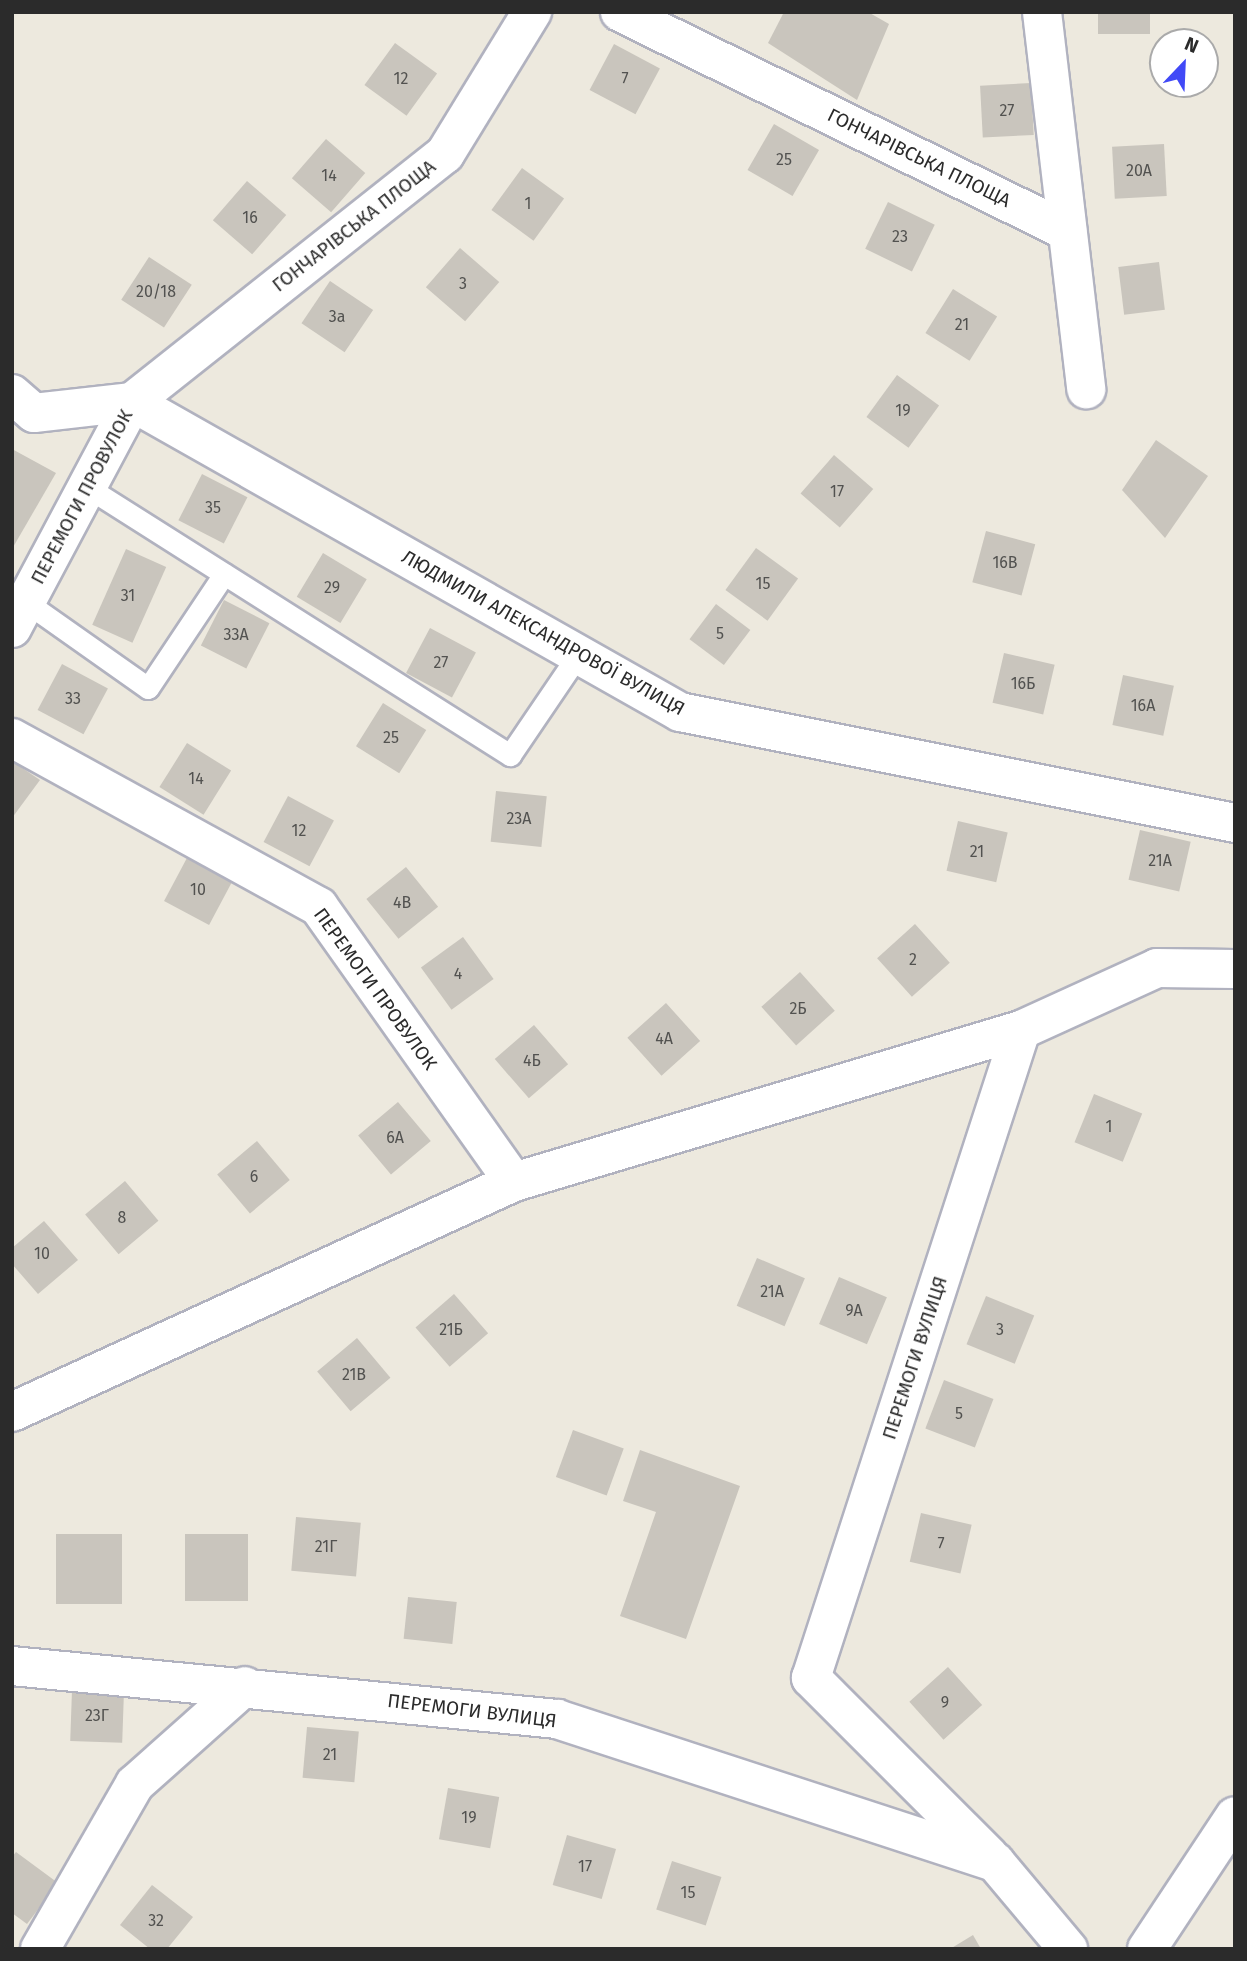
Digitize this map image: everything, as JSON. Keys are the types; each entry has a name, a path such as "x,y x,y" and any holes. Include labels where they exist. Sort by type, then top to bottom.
{"street":[{"name":"ГОНЧАРІВСЬКА ПЛОЩА","path":"132,402 445,154 532,12"},
{"name":"ГОНЧАРІВСЬКА ПЛОЩА","path":"620,12 1067,230"},
{"path":"1042,12 1086,390"},
{"path":"12,394 34,413 132,402"},
{"name":"ПЕРЕМОГИ ПРОВУЛОК","path":"19,615 132,402"},
{"name":"ЛЮДМИЛИ АЛЕКСАНДРОВОЇ ВУЛИЦЯ","path":"132,402 680,712 1235,822"},
{"name":"ПЕРЕМОГИ ПРОВУЛОК","path":"12,738 319,907 514,1182"},
{"path":"12,1412 514,1182 1021,1030 1157,968 1235,969"},
{"name":"ПЕРЕМОГИ ВУЛИЦЯ","path":"1021,1030 811,1678 995,1862 1068,1949"},
{"name":"ПЕРЕМОГИ ВУЛИЦЯ","path":"12,1666 245,1686 557,1719 995,1862"},
{"path":"40,1949 135,1784 245,1686"},
{"path":"1147,1949 1235,1816"}],"lane":[{"path":"87,487 510,755 578,655"},
{"path":"19,615 148,688 224,574"}],"building":[{"path":"784,12 868,12 889,24 857,100 768,43"},
{"path":"1098,12 1150,12 1149,34 1098,34"},
{"path":"395,43 437,74 407,116 364,85"},
{"path":"614,44 660,68 636,114 590,90"},
{"path":"1031,83 1034,135 983,138 980,86"},
{"path":"774,124 819,150 793,196 748,170"},
{"path":"326,139 365,173 331,212 292,178"},
{"path":"1164,144 1167,196 1115,199 1112,147"},
{"path":"522,168 564,199 534,241 491,210"},
{"path":"247,181 286,215 252,254 213,220"},
{"path":"888,202 935,225 912,272 865,249"},
{"path":"460,248 499,282 465,321 426,287"},
{"path":"149,257 192,285 164,328 121,300"},
{"path":"1159,262 1165,310 1124,315 1118,267"},
{"path":"330,281 373,310 345,352 301,323"},
{"path":"953,289 997,317 970,361 925,333"},
{"path":"897,375 939,406 909,448 866,417"},
{"path":"1156,440 1208,476 1165,538 1122,490"},
{"path":"12,449 56,473 12,549"},
{"path":"834,455 873,489 840,528 801,493"},
{"path":"202,474 247,497 224,543 178,520"},
{"path":"986,531 1035,544 1022,595 972,582"},
{"path":"756,548 798,579 768,621 725,590"},
{"path":"126,549 166,567 132,643 92,625"},
{"path":"323,553 367,579 340,623 297,597"},
{"path":"224,600 269,623 246,669 201,645"},
{"path":"716,604 750,630 724,665 690,639"},
{"path":"430,628 476,652 452,697 406,673"},
{"path":"1004,653 1055,665 1043,714 993,703"},
{"path":"62,664 108,688 84,734 38,710"},
{"path":"1123,675 1174,686 1163,736 1112,725"},
{"path":"383,703 426,730 399,773 356,746"},
{"path":"187,743 231,771 204,815 159,787"},
{"path":"12,761 40,780 12,818"},
{"path":"496,791 547,796 541,847 491,842"},
{"path":"288,796 334,820 310,866 264,842"},
{"path":"958,821 1008,832 996,882 947,871"},
{"path":"1140,830 1191,842 1179,891 1129,880"},
{"path":"188,856 233,880 209,925 164,901"},
{"path":"406,867 438,907 398,939 366,899"},
{"path":"915,924 950,963 912,997 877,958"},
{"path":"463,937 494,979 451,1010 421,968"},
{"path":"800,972 835,1011 796,1045 761,1007"},
{"path":"666,1003 700,1041 661,1076 627,1038"},
{"path":"534,1025 568,1064 529,1098 495,1059"},
{"path":"1094,1094 1142,1113 1123,1162 1075,1142"},
{"path":"398,1102 431,1141 391,1174 358,1135"},
{"path":"257,1141 290,1180 250,1213 217,1174"},
{"path":"125,1181 158,1221 119,1254 85,1214"},
{"path":"44,1221 78,1260 38,1294 12,1264 12,1248"},
{"path":"757,1258 805,1278 785,1326 737,1306"},
{"path":"839,1277 887,1297 867,1344 819,1324"},
{"path":"454,1294 488,1333 450,1367 416,1327"},
{"path":"986,1296 1034,1315 1015,1364 967,1344"},
{"path":"357,1338 390,1378 351,1411 317,1371"},
{"path":"944,1380 993,1399 975,1448 925,1429"},
{"path":"573,1430 624,1448 607,1495 556,1477"},
{"path":"640,1450 740,1486 686,1639 620,1616 656,1512 623,1501"},
{"path":"921,1513 972,1525 960,1573 910,1562"},
{"path":"296,1517 361,1523 356,1576 291,1571"},
{"path":"56,1534 122,1534 122,1604 56,1604"},
{"path":"185,1534 248,1534 248,1601 185,1601"},
{"path":"408,1597 457,1602 452,1644 404,1639"},
{"path":"948,1667 982,1705 943,1740 909,1702"},
{"path":"72,1690 124,1692 122,1743 70,1741"},
{"path":"307,1727 359,1732 354,1782 303,1778"},
{"path":"448,1788 499,1797 490,1848 439,1839"},
{"path":"567,1835 616,1849 602,1899 553,1885"},
{"path":"16,1852 58,1883 27,1924 12,1913 12,1857"},
{"path":"672,1861 721,1877 706,1926 656,1910"},
{"path":"152,1885 193,1917 167,1949 150,1949 120,1925"},
{"path":"973,1935 981,1949 950,1949"}]}
